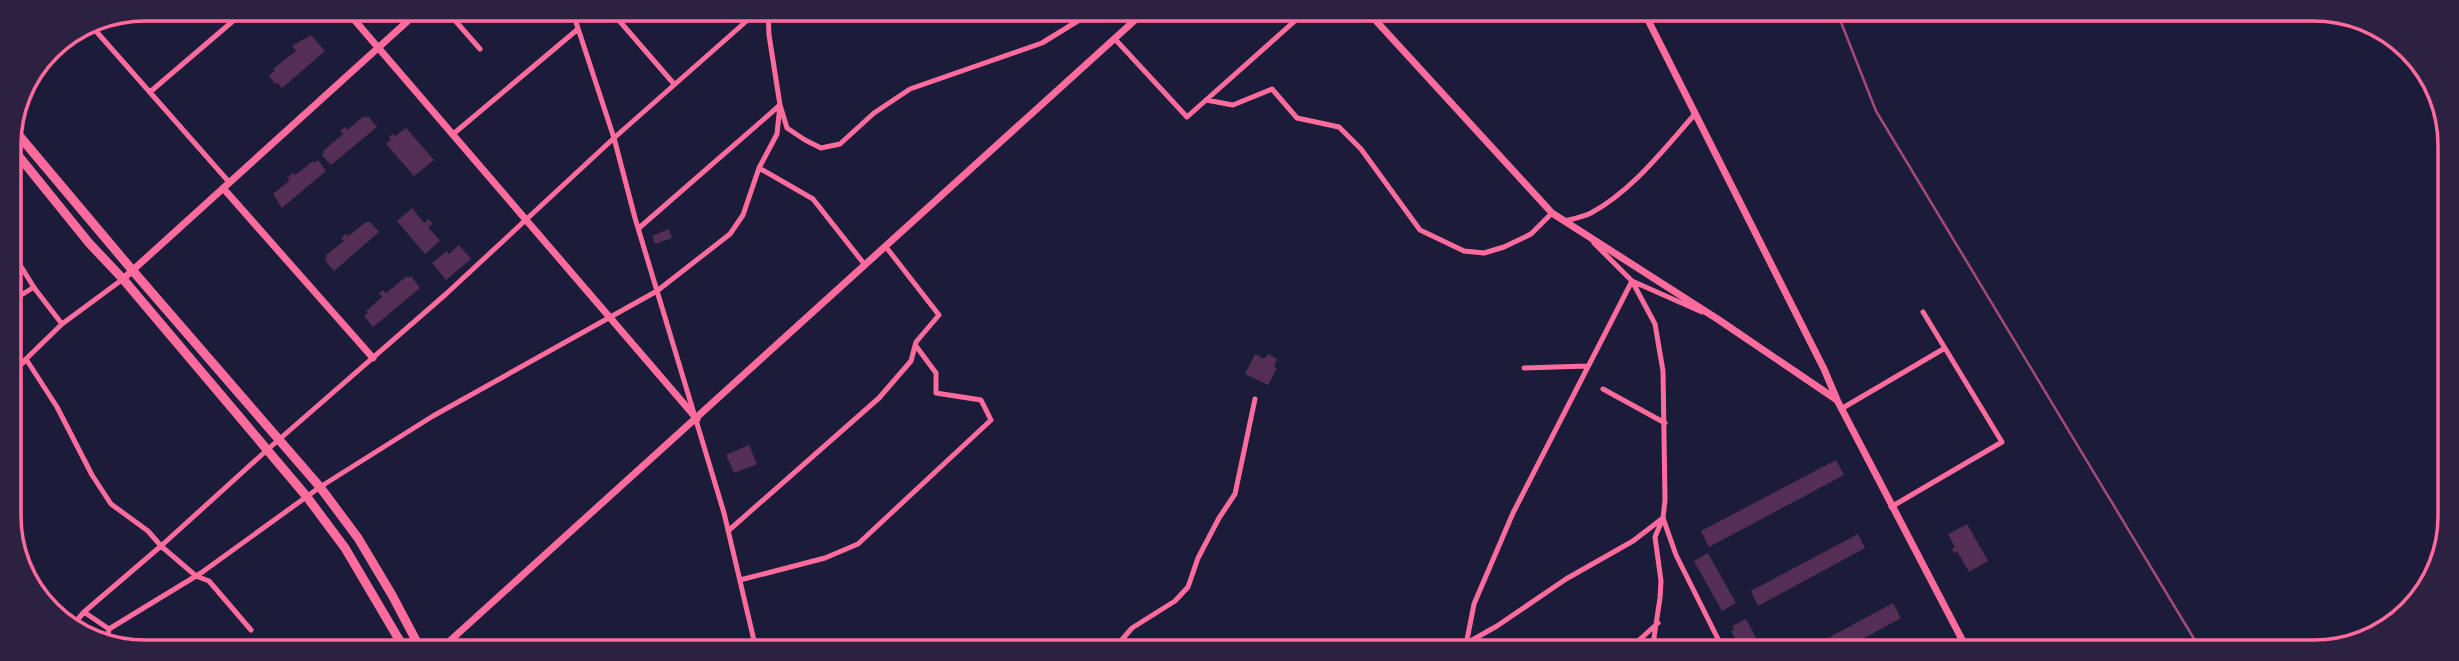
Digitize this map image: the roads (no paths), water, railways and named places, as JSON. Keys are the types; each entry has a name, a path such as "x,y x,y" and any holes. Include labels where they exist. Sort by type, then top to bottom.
{"main road":[{"path":"21,138 320,487 358,538 416,640"},
{"path":"21,159 89,243 123,279 307,497 345,548 399,640"}],"street":[{"path":"150,92 233,21"},
{"path":"354,21 697,419"},
{"path":"21,364 62,324 133,271 408,21"},
{"path":"455,21 480,49"},
{"path":"575,21 614,138 657,291 697,419 729,531 754,640"},
{"path":"620,21 674,84"},
{"path":"78,620 373,358 746,21"},
{"path":"769,21 780,105 787,128 821,148 840,144 874,113 910,89 1042,43 1078,21"},
{"path":"451,640 1134,21"},
{"path":"1114,38 1187,117 1295,21"},
{"path":"1376,21 1552,214 1719,320 1837,400 1962,640"},
{"path":"1648,21 1824,369 1841,409"},
{"path":"452,135 578,29"},
{"path":"96,31 373,358"},
{"path":"1206,100 1233,105 1272,89 1297,118 1339,127 1361,149 1420,229 1464,251 1484,253 1504,247 1531,234 1552,214"},
{"path":"108,634 109,629 196,576 320,487 433,416 657,291 730,234 743,215 759,168 777,134 780,105"},
{"path":"639,228 780,105"},
{"path":"1564,221 1589,215 1616,196 1648,166 1695,114"},
{"path":"759,168 813,199 865,265"},
{"path":"1591,240 1632,281 1655,324 1663,371 1665,500 1663,518 1655,537 1661,581 1654,640"},
{"path":"729,531 880,398 911,361 916,342 939,315 886,247"},
{"path":"21,266 62,324"},
{"path":"1632,281 1719,320"},
{"path":"1467,640 1474,604 1513,513 1632,281"},
{"path":"21,295 34,287"},
{"path":"1891,507 2002,442 1923,312"},
{"path":"740,580 825,558 858,544 991,420 981,400 936,393 936,373 916,346"},
{"path":"1841,409 1945,348"},
{"path":"21,359 57,407 92,475 111,504 148,531 161,547 196,576 209,581 251,630"},
{"path":"1524,368 1587,366"},
{"path":"1603,389 1665,423"},
{"path":"1122,640 1132,628 1175,601 1188,587 1198,558 1235,494 1255,399"},
{"path":"1476,640 1566,579 1633,541 1663,518"},
{"path":"1663,518 1676,555 1718,640"},
{"path":"84,612 109,629"},
{"path":"1639,640 1658,623"}],"railway":[{"path":"1841,21 1876,111 2195,640"}]}
